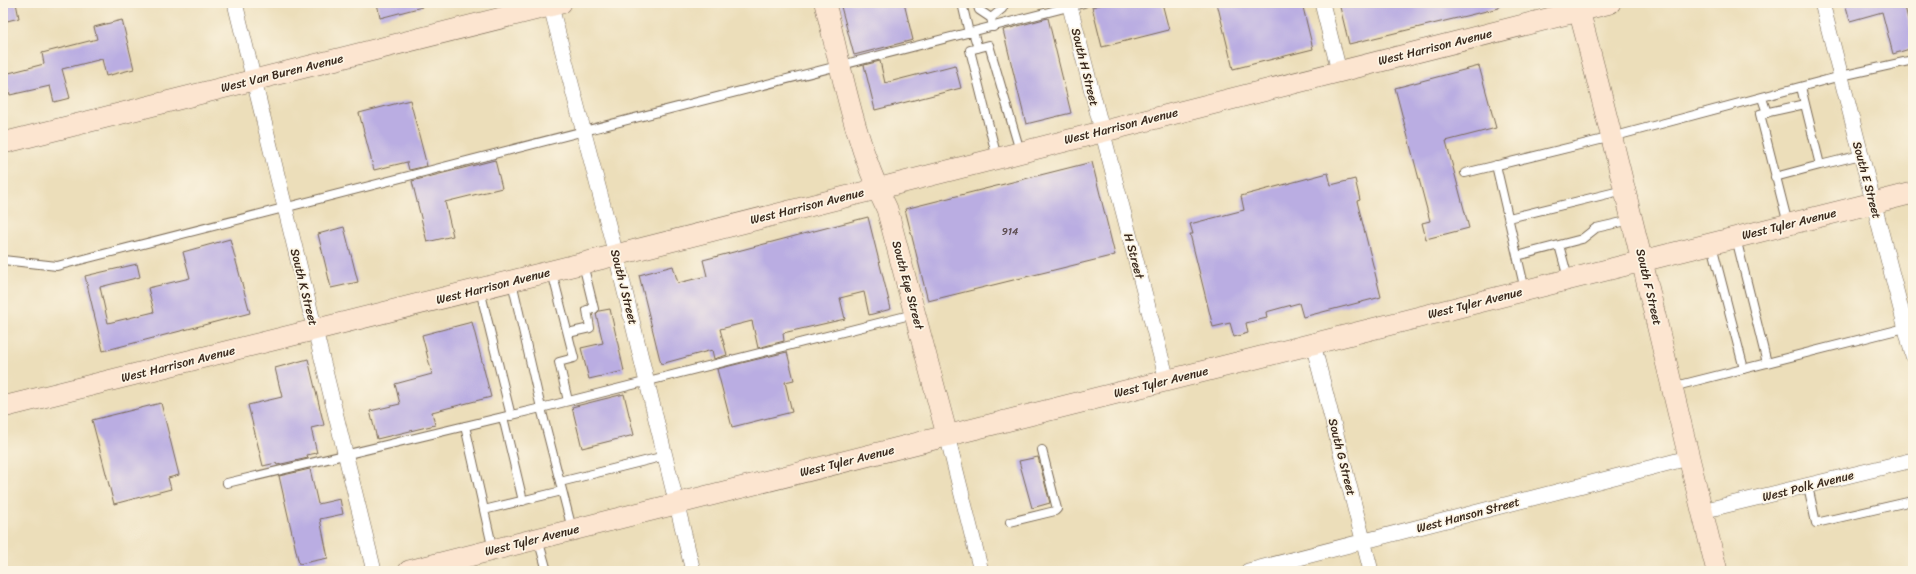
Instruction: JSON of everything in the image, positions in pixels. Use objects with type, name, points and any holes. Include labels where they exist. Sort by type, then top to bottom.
[{"type":"main road","name":"South Eye Street","points":[[825,3],[862,150],[887,209],[947,436]]},
{"type":"main road","name":"West Harrison Avenue","points":[[3,407],[616,255],[1101,132],[1339,71],[1578,7],[1610,3]]},
{"type":"main road","name":"West Van Buren Avenue","points":[[3,143],[554,4]]},
{"type":"main road","name":"South F Street","points":[[1578,7],[1643,261],[1688,458],[1717,571]]},
{"type":"main road","name":"West Tyler Avenue","points":[[409,571],[1913,193]]},
{"type":"street","name":"South K Street","points":[[235,3],[374,571]]},
{"type":"street","points":[[1322,3],[1339,71]]},
{"type":"street","name":"South E Street","points":[[1822,3],[1873,203],[1909,327],[1913,356]]},
{"type":"street","name":"South J Street","points":[[554,4],[693,571]]},
{"type":"street","name":"South H Street","points":[[1075,4],[1101,132]]},
{"type":"street","name":"H Street","points":[[1101,132],[1167,380]]},
{"type":"street","name":"South G Street","points":[[1313,344],[1371,571]]},
{"type":"street","name":"South Eye Street","points":[[947,436],[981,571]]},
{"type":"street","name":"West Hanson Street","points":[[1248,571],[1688,458]]},
{"type":"street","name":"West Polk Avenue","points":[[1702,511],[1913,460]]},
{"type":"lane","points":[[962,3],[971,32],[978,48]]},
{"type":"lane","points":[[977,3],[979,10],[992,22]]},
{"type":"lane","points":[[992,22],[1005,3]]},
{"type":"lane","points":[[3,260],[57,266],[841,66],[971,32],[992,22],[1075,4]]},
{"type":"lane","points":[[998,158],[970,50],[989,45],[1020,152]]},
{"type":"lane","points":[[1465,173],[1612,137],[1841,76],[1913,60]]},
{"type":"lane","points":[[1801,87],[1820,165]]},
{"type":"lane","points":[[1762,98],[1767,113]]},
{"type":"lane","points":[[1788,224],[1760,114],[1805,104]]},
{"type":"lane","points":[[1775,176],[1861,155]]},
{"type":"lane","points":[[1496,166],[1525,290]]},
{"type":"lane","points":[[1508,218],[1625,189]]},
{"type":"lane","points":[[1517,256],[1582,239],[1596,228],[1632,219]]},
{"type":"lane","points":[[1736,238],[1767,363]]},
{"type":"lane","points":[[1712,244],[1744,369]]},
{"type":"lane","points":[[1559,245],[1568,279]]},
{"type":"lane","points":[[568,333],[590,328],[587,310],[594,309],[583,263]]},
{"type":"lane","points":[[552,271],[574,358],[559,362],[568,401]]},
{"type":"lane","points":[[512,281],[541,408],[572,530]]},
{"type":"lane","points":[[480,289],[507,416],[523,501]]},
{"type":"lane","points":[[227,483],[541,408],[915,314]]},
{"type":"lane","points":[[1672,387],[1909,327]]},
{"type":"lane","points":[[465,426],[493,550]]},
{"type":"lane","points":[[1010,522],[1055,511],[1057,509],[1042,450]]},
{"type":"lane","points":[[560,482],[665,456]]},
{"type":"lane","points":[[1808,486],[1816,523],[1912,501],[1913,503]]},
{"type":"lane","points":[[484,510],[562,492]]},
{"type":"lane","points":[[538,538],[546,571]]},
{"type":"building","points":[[3,3],[16,3],[19,18],[3,22]]},
{"type":"building","points":[[377,3],[422,3],[422,7],[380,18]]},
{"type":"building","points":[[840,3],[904,3],[913,40],[854,55]]},
{"type":"building","points":[[1108,3],[1162,3],[1169,30],[1102,47],[1092,7]]},
{"type":"building","points":[[1217,3],[1302,3],[1313,49],[1233,69]]},
{"type":"building","points":[[1339,3],[1499,3],[1499,8],[1349,44]]},
{"type":"building","points":[[1845,3],[1904,3],[1913,38],[1913,48],[1893,54],[1882,12],[1850,21]]},
{"type":"building","points":[[1048,18],[1071,113],[1026,124],[1003,30]]},
{"type":"building","points":[[122,20],[134,69],[106,76],[102,59],[62,69],[70,98],[54,102],[50,86],[10,95],[5,74],[44,64],[42,53],[97,39],[94,27]]},
{"type":"building","points":[[880,61],[885,83],[955,65],[961,88],[875,110],[864,65]]},
{"type":"building","points":[[1479,66],[1496,128],[1446,141],[1469,228],[1426,239],[1422,223],[1430,221],[1395,88]]},
{"type":"building","points":[[410,100],[427,166],[409,170],[407,162],[374,170],[359,113]]},
{"type":"building","points":[[495,160],[502,188],[445,202],[453,236],[427,242],[412,181]]},
{"type":"building","points":[[1092,162],[1115,255],[928,301],[905,209]]},
{"type":"building","points":[[1328,173],[1331,185],[1355,179],[1360,200],[1357,201],[1381,297],[1303,317],[1299,303],[1266,312],[1267,318],[1246,323],[1248,333],[1234,337],[1230,323],[1213,327],[1190,234],[1193,234],[1190,224],[1244,210],[1241,196]]},
{"type":"building","points":[[868,217],[891,309],[869,315],[864,292],[840,298],[845,319],[783,333],[784,341],[758,348],[752,321],[720,329],[727,355],[714,359],[712,350],[661,364],[639,275],[673,266],[678,283],[707,276],[703,260]]},
{"type":"building","points":[[344,227],[358,282],[331,288],[318,234]]},
{"type":"building","points":[[230,239],[250,313],[103,351],[85,276],[137,264],[140,277],[100,287],[108,323],[154,312],[148,288],[190,278],[183,252]]},
{"type":"building","points":[[610,309],[624,371],[589,379],[581,348],[603,343],[596,314],[599,311]]},
{"type":"building","points":[[472,322],[491,397],[432,412],[435,425],[377,439],[370,411],[400,404],[395,384],[432,374],[422,335]]},
{"type":"building","points":[[787,352],[794,380],[785,382],[792,412],[732,427],[717,369]]},
{"type":"building","points":[[308,359],[324,425],[311,428],[317,453],[307,455],[308,458],[277,465],[276,463],[263,466],[248,405],[282,397],[275,368]]},
{"type":"building","points":[[624,394],[634,435],[582,448],[572,407]]},
{"type":"building","points":[[161,403],[179,475],[168,478],[171,489],[114,504],[92,420]]},
{"type":"building","points":[[1038,457],[1050,503],[1032,508],[1019,461]]},
{"type":"building","points":[[310,469],[318,504],[340,499],[343,514],[320,519],[328,558],[299,564],[279,476]]}]
